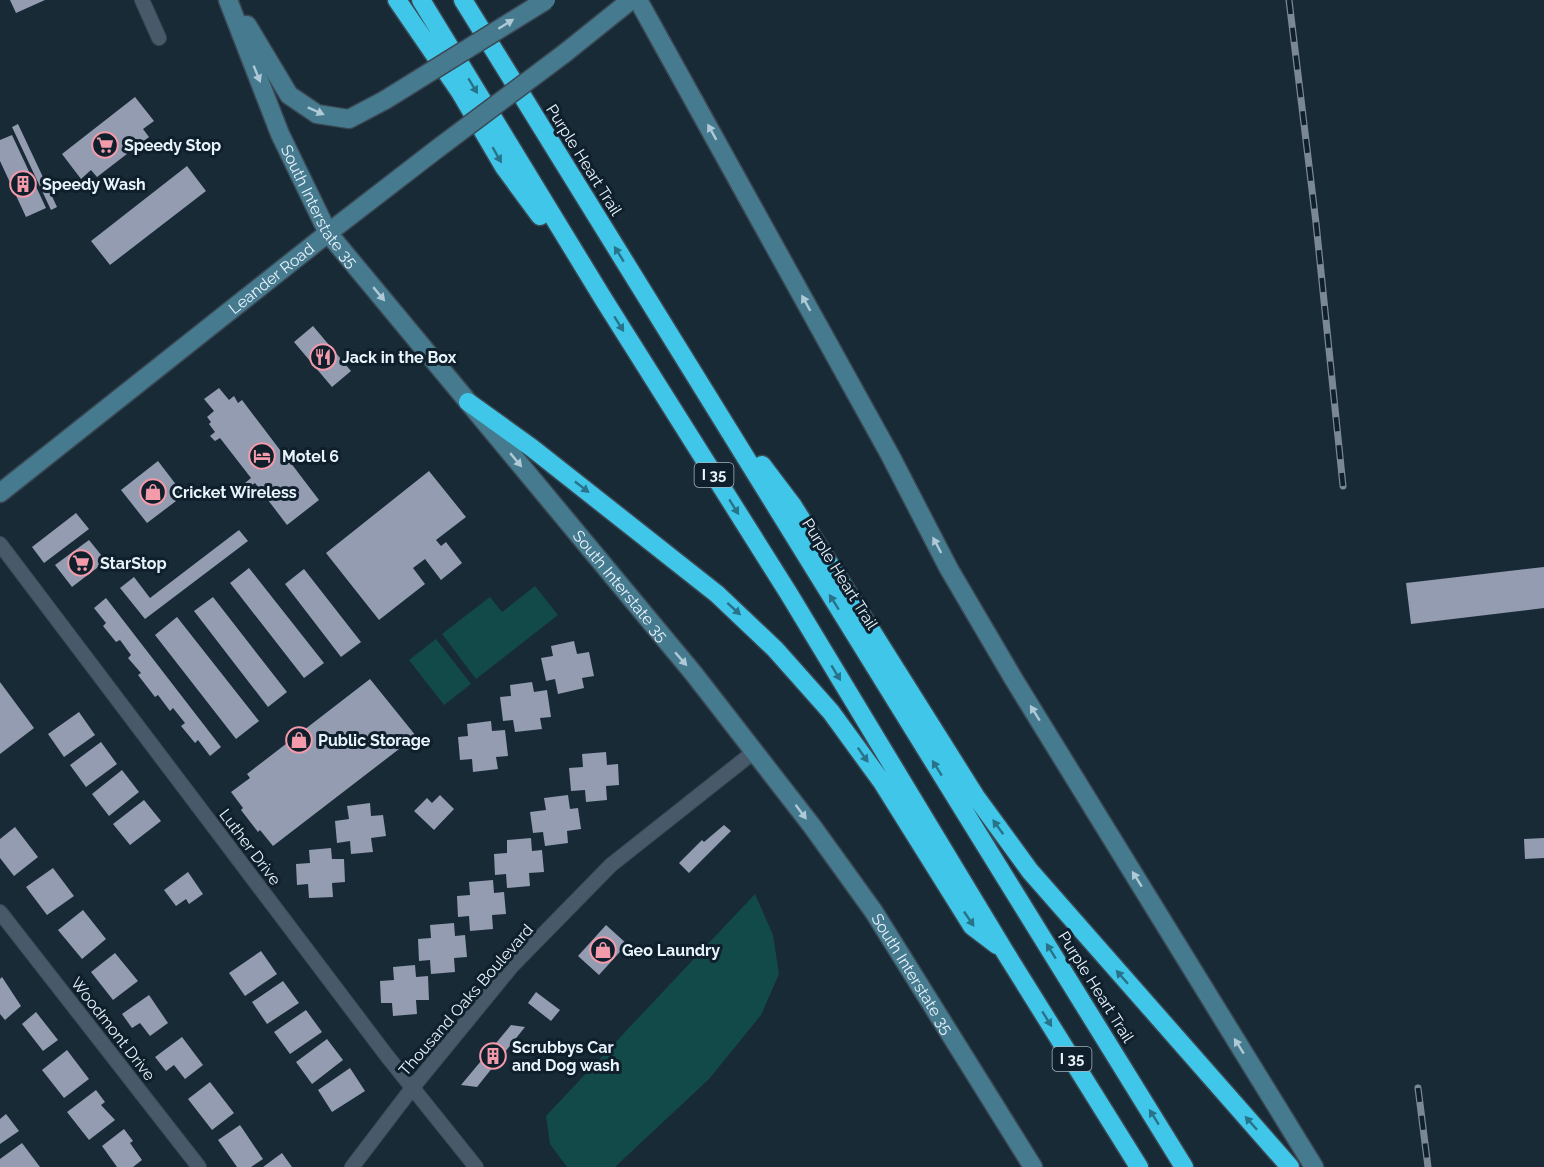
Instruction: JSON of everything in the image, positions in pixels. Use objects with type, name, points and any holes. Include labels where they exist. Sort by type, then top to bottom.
[{"type":"highway","points":[[397,0],[460,92],[504,167],[604,300]]},
{"type":"highway","name":"I 35","points":[[421,0],[604,300],[795,605],[1138,1167]]},
{"type":"highway","name":"Purple Heart Trail","points":[[468,4],[694,376],[1184,1167]]},
{"type":"highway","points":[[694,376],[793,506],[976,797],[1030,872],[1290,1167]]},
{"type":"highway","points":[[468,402],[532,448],[717,594],[775,649],[831,712],[882,782],[972,926],[1005,952]]},
{"type":"main road","points":[[230,0],[289,95],[317,114],[349,119],[386,100],[546,0]]},
{"type":"main road","name":"South Interstate 35","points":[[230,0],[280,134],[328,233],[694,674],[755,751],[874,912],[1033,1167]]},
{"type":"main road","name":"Leander Road","points":[[0,493],[328,233],[437,148],[565,54],[631,0]]},
{"type":"main road","points":[[638,0],[1013,678],[1314,1167]]},
{"type":"street","points":[[142,0],[159,38]]},
{"type":"street","name":"Luther Drive","points":[[0,544],[387,1056],[476,1167]]},
{"type":"street","name":"Thousand Oaks Boulevard","points":[[352,1167],[412,1087],[513,966],[611,865],[755,751]]},
{"type":"street","name":"Woodmont Drive","points":[[0,912],[199,1167]]},
{"type":"shaded area","points":[[535,586],[558,615],[476,679],[442,634],[490,597],[502,612]]},
{"type":"shaded area","points":[[436,639],[471,684],[444,705],[409,660]]},
{"type":"shaded area","points":[[755,894],[773,935],[779,974],[761,1015],[709,1079],[615,1167],[567,1167],[550,1144],[546,1116]]},
{"type":"building","points":[[10,0],[45,0],[16,13]]},
{"type":"building","name":"Speedy Stop","points":[[135,97],[154,121],[143,129],[149,137],[97,177],[91,170],[81,179],[62,154]]},
{"type":"building","points":[[18,124],[57,207],[51,210],[12,127]]},
{"type":"building","name":"Speedy Wash","points":[[12,135],[46,208],[26,217],[0,161],[0,140]]},
{"type":"building","name":"Speedy Stop","points":[[187,166],[206,191],[110,265],[91,241]]},
{"type":"building","name":"Jack in the Box","points":[[313,326],[351,371],[332,387],[294,342]]},
{"type":"building","name":"Motel 6","points":[[219,388],[229,400],[234,396],[238,403],[242,400],[283,454],[289,449],[292,454],[287,458],[319,500],[287,525],[255,483],[249,487],[245,483],[251,478],[220,438],[215,441],[210,436],[215,432],[207,417],[214,411],[204,399]]},
{"type":"building","name":"Cricket Wireless","points":[[158,461],[184,495],[147,523],[121,490]]},
{"type":"building","points":[[429,471],[466,517],[436,540],[441,546],[446,542],[462,563],[441,580],[425,559],[413,568],[425,584],[379,620],[326,553]]},
{"type":"building","points":[[76,513],[89,529],[44,563],[32,547]]},
{"type":"building","points":[[239,530],[248,541],[145,619],[120,588],[134,577],[150,598]]},
{"type":"building","name":"StarStop","points":[[89,540],[106,561],[72,587],[55,565]]},
{"type":"building","points":[[1544,567],[1544,608],[1411,624],[1406,583]]},
{"type":"building","points":[[249,568],[324,663],[304,678],[230,583]]},
{"type":"building","points":[[304,569],[361,642],[341,657],[285,584]]},
{"type":"building","points":[[213,597],[287,692],[268,707],[194,611]]},
{"type":"building","points":[[106,598],[221,747],[210,756],[198,740],[195,743],[181,726],[185,723],[173,708],[170,711],[158,695],[155,697],[138,675],[141,673],[128,658],[131,655],[120,640],[116,642],[103,626],[106,623],[94,608]]},
{"type":"building","points":[[177,617],[259,721],[236,739],[155,635]]},
{"type":"building","points":[[574,641],[577,654],[589,652],[594,676],[582,678],[584,688],[558,694],[555,679],[546,681],[541,658],[553,656],[551,646]]},
{"type":"building","points":[[370,679],[416,736],[273,846],[260,830],[258,832],[231,792],[250,778],[247,774]]},
{"type":"building","points":[[0,682],[34,728],[0,754]]},
{"type":"building","points":[[532,682],[534,692],[547,690],[551,717],[540,718],[542,729],[515,732],[513,720],[503,721],[500,697],[511,696],[510,685]]},
{"type":"building","points":[[79,712],[95,735],[64,757],[48,734]]},
{"type":"building","points":[[491,721],[492,731],[505,730],[508,756],[496,757],[498,769],[473,772],[472,759],[460,760],[458,737],[468,736],[467,724]]},
{"type":"building","points":[[101,742],[117,764],[86,787],[70,765]]},
{"type":"building","points":[[606,752],[607,765],[618,764],[619,785],[606,786],[607,800],[586,802],[585,790],[571,791],[569,768],[583,767],[582,754]]},
{"type":"building","points":[[122,770],[139,792],[109,816],[92,794]]},
{"type":"building","points":[[440,795],[454,809],[434,830],[414,811],[427,798],[432,803]]},
{"type":"building","points":[[568,795],[570,809],[578,808],[581,829],[567,831],[568,843],[545,846],[543,832],[533,833],[530,812],[546,810],[544,798]]},
{"type":"building","points":[[144,800],[161,821],[130,845],[113,824]]},
{"type":"building","points":[[370,803],[371,816],[383,815],[386,836],[371,838],[373,852],[351,854],[350,841],[337,843],[335,821],[349,819],[347,806]]},
{"type":"building","points":[[724,825],[731,831],[689,873],[679,863],[702,840],[704,842]]},
{"type":"building","points":[[15,827],[38,857],[14,876],[0,858],[0,839]]},
{"type":"building","points":[[531,838],[532,851],[542,850],[544,872],[529,873],[530,886],[507,888],[506,874],[495,875],[494,854],[507,853],[507,840]]},
{"type":"building","points":[[1544,838],[1544,858],[1525,859],[1524,839]]},
{"type":"building","points":[[331,848],[332,859],[344,859],[345,882],[332,883],[333,897],[309,898],[308,884],[297,885],[296,864],[310,863],[309,850]]},
{"type":"building","points":[[53,868],[74,896],[47,915],[26,887]]},
{"type":"building","points":[[188,872],[203,894],[189,904],[186,899],[176,906],[164,890]]},
{"type":"building","points":[[493,880],[494,893],[504,892],[506,914],[492,915],[493,929],[470,931],[469,916],[458,917],[457,896],[470,895],[469,882]]},
{"type":"building","points":[[83,910],[106,939],[82,959],[58,930]]},
{"type":"building","points":[[454,923],[455,936],[465,935],[467,957],[454,958],[455,972],[431,974],[430,960],[419,961],[418,939],[431,938],[430,925]]},
{"type":"building","name":"Geo Laundry","points":[[606,925],[627,944],[599,975],[578,956]]},
{"type":"building","points":[[261,951],[277,974],[245,996],[229,973]]},
{"type":"building","points":[[115,953],[138,981],[113,1000],[91,972]]},
{"type":"building","points":[[415,965],[416,977],[428,976],[429,1000],[416,1000],[417,1014],[393,1016],[392,1003],[381,1003],[380,981],[394,980],[393,967]]},
{"type":"building","points":[[2,977],[21,1006],[5,1020],[0,1014],[0,979]]},
{"type":"building","points":[[283,981],[299,1003],[267,1024],[252,1002]]},
{"type":"building","points":[[536,992],[560,1010],[551,1021],[528,1003]]},
{"type":"building","points":[[149,995],[168,1023],[150,1036],[140,1023],[132,1028],[122,1014]]},
{"type":"building","points":[[306,1010],[322,1032],[290,1054],[274,1032]]},
{"type":"building","points":[[36,1012],[58,1040],[43,1051],[22,1024]]},
{"type":"building","name":"Scrubbys Car and Dog wash","points":[[511,1025],[525,1027],[477,1087],[461,1085]]},
{"type":"building","points":[[182,1037],[203,1065],[185,1079],[174,1065],[166,1071],[155,1057]]},
{"type":"building","points":[[327,1039],[343,1060],[312,1084],[296,1062]]},
{"type":"building","points":[[67,1050],[89,1079],[64,1098],[42,1070]]},
{"type":"building","points":[[350,1068],[365,1091],[332,1112],[318,1090]]},
{"type":"building","points":[[210,1082],[234,1113],[212,1130],[188,1099]]},
{"type":"building","points":[[96,1090],[105,1102],[101,1105],[115,1120],[89,1140],[67,1112]]},
{"type":"building","points":[[6,1114],[19,1131],[0,1144],[0,1119]]},
{"type":"building","points":[[240,1125],[263,1159],[251,1167],[237,1167],[218,1140]]},
{"type":"building","points":[[124,1129],[133,1141],[130,1143],[142,1160],[133,1167],[117,1167],[102,1146]]},
{"type":"building","points":[[22,1143],[40,1167],[0,1167],[0,1159]]},
{"type":"building","points":[[282,1153],[292,1167],[263,1167]]},
{"type":"railway","points":[[1289,0],[1316,223],[1343,486]]},
{"type":"railway","points":[[1418,1088],[1428,1167]]},
{"type":"place","name":"Speedy Stop","points":[[105,145]]},
{"type":"place","name":"Speedy Wash","points":[[23,184]]},
{"type":"place","name":"Jack in the Box","points":[[323,357]]},
{"type":"place","name":"Motel 6","points":[[262,456]]},
{"type":"place","name":"Cricket Wireless","points":[[153,492]]},
{"type":"place","name":"StarStop","points":[[81,563]]},
{"type":"place","name":"Public Storage","points":[[299,740]]},
{"type":"place","name":"Geo Laundry","points":[[603,950]]},
{"type":"place","name":"Scrubbys Car and Dog wash","points":[[493,1056]]}]
